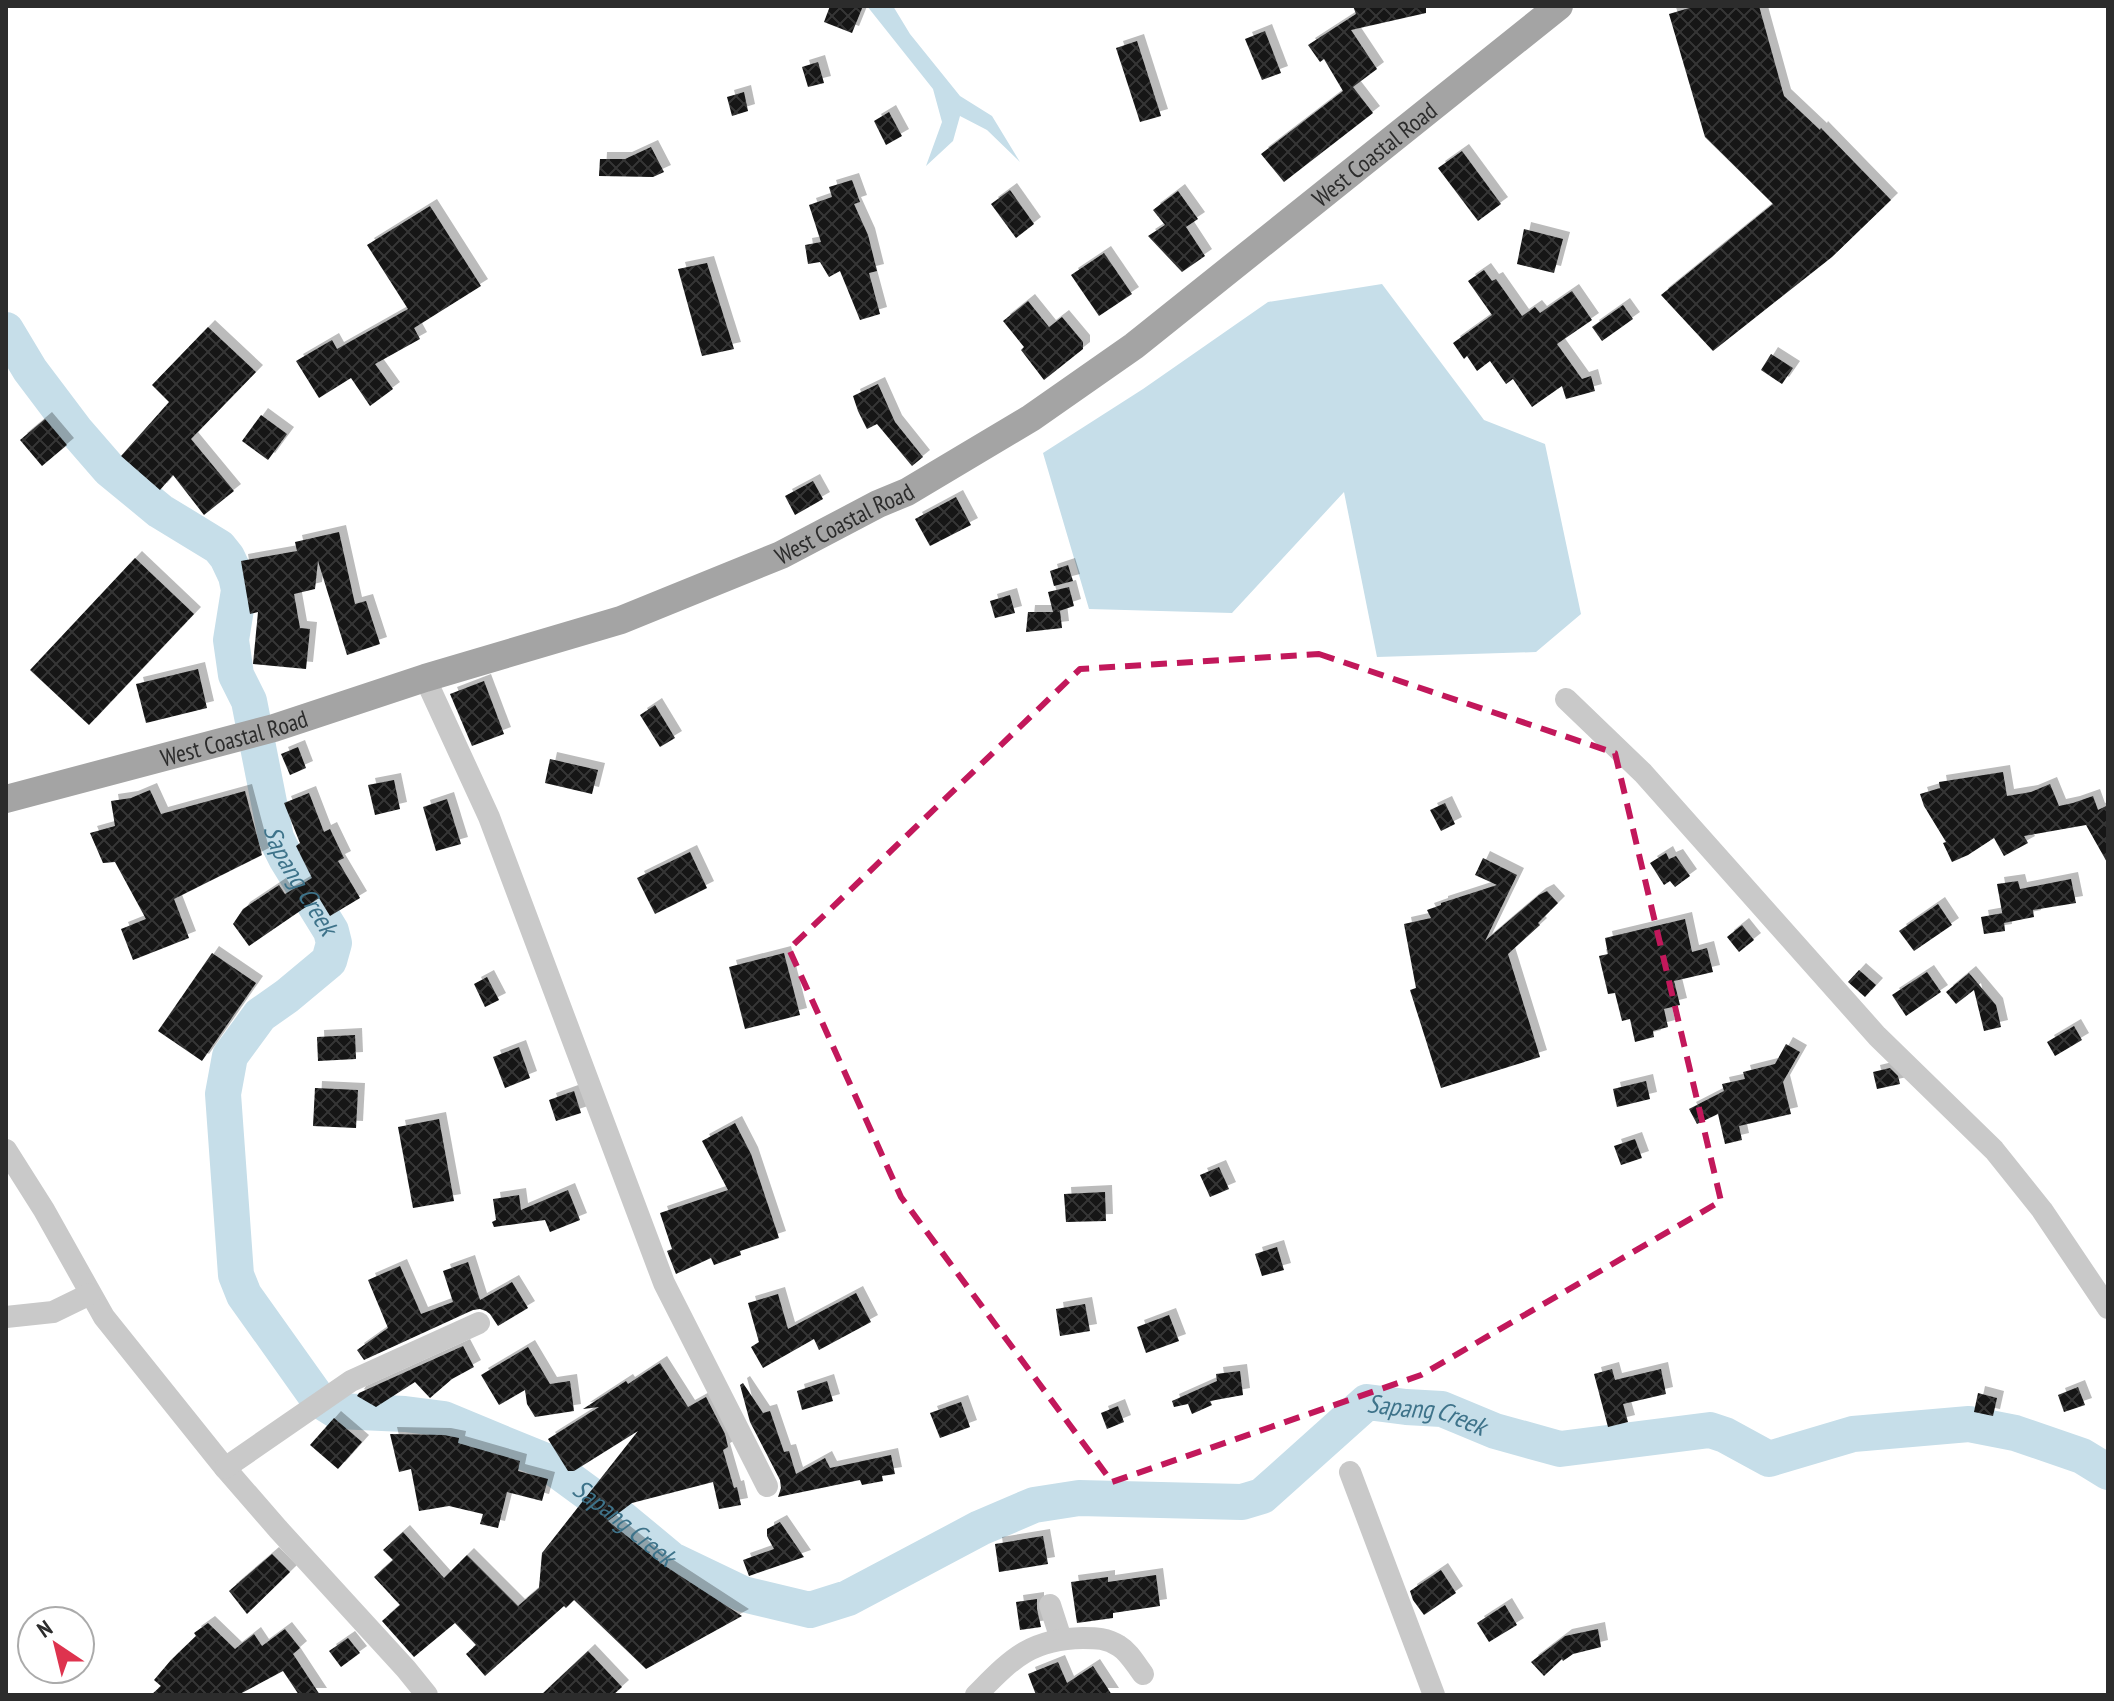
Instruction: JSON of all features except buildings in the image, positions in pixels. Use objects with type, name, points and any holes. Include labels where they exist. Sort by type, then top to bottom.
[{"type":"main road","name":"West Coastal Road","points":[[6,799],[274,728],[425,678],[621,620],[781,555],[907,492],[1031,418],[1134,346],[1559,6]]},
{"type":"street","points":[[425,678],[489,817],[664,1283],[767,1486]]},
{"type":"street","points":[[1566,699],[1643,773],[1877,1036],[1994,1150],[2042,1210],[2108,1308]]},
{"type":"street","points":[[6,1150],[44,1210],[104,1317],[225,1468],[427,1695]]},
{"type":"street","points":[[6,1317],[53,1312],[90,1294]]},
{"type":"street","points":[[225,1468],[351,1381],[479,1323]]},
{"type":"street","points":[[1350,1472],[1434,1695]]},
{"type":"street","points":[[1050,1605],[1061,1639]]},
{"type":"street","points":[[976,1695],[1016,1656],[1061,1639],[1107,1640],[1122,1648],[1143,1674]]},
{"type":"highlighted area","points":[[1319,654],[1615,753],[1721,1201],[1421,1375],[1112,1482],[901,1197],[789,949],[1080,669]]},
{"type":"water","points":[[867,6],[893,6],[910,34],[960,96],[992,116],[1020,162],[987,130],[960,116],[953,141],[926,166],[942,122],[933,89]]},
{"type":"water","points":[[1382,284],[1484,420],[1545,444],[1581,614],[1536,652],[1377,657],[1344,492],[1232,613],[1089,609],[1043,453],[1143,389],[1268,302]]},
{"type":"waterway","name":"Sapang Creek","points":[[6,330],[30,370],[109,469],[160,511],[219,547],[236,576],[239,590],[231,640],[236,675],[249,701],[276,838],[331,931],[334,943],[329,961],[260,1015],[230,1056],[223,1094],[236,1275],[244,1295],[318,1399],[337,1411],[444,1419],[543,1460],[614,1512],[672,1560],[743,1594],[810,1610],[848,1598],[980,1528],[1034,1505],[1079,1498],[1242,1502],[1262,1496],[1367,1402],[1442,1409],[1495,1431],[1560,1449],[1710,1430],[1769,1459],[1853,1434],[1969,1424],[2015,1433],[2082,1456],[2108,1472]]}]
